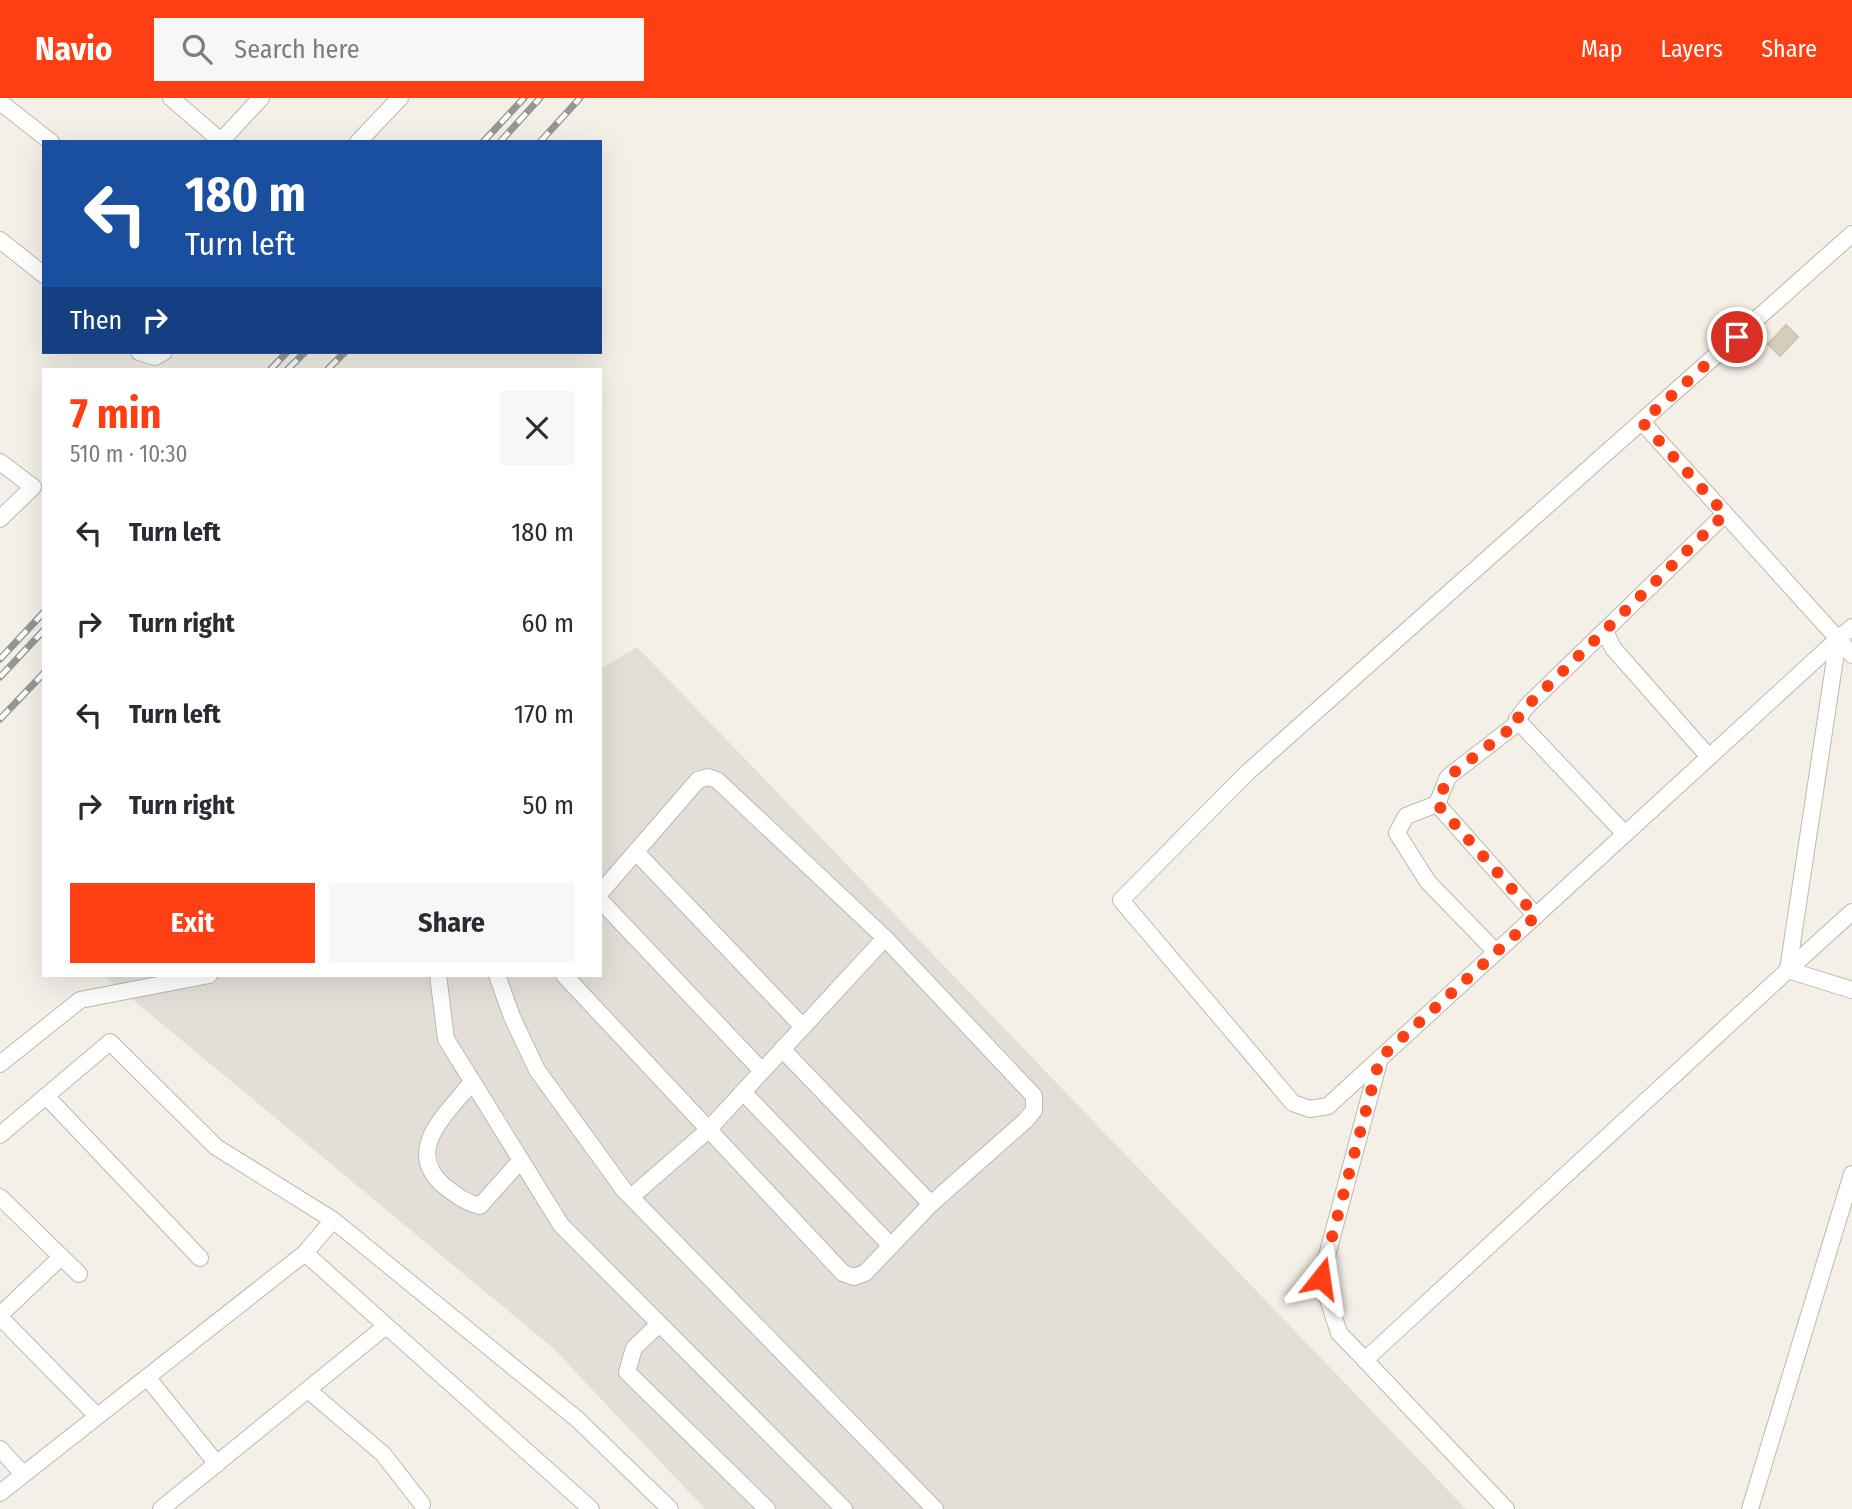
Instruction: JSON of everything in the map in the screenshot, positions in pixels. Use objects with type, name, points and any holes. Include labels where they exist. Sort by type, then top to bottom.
[{"type":"street","points":[[172,98],[220,140]]},
{"type":"street","points":[[222,140],[261,98]]},
{"type":"street","points":[[360,140],[400,98]]},
{"type":"street","points":[[0,102],[48,140]]},
{"type":"street","points":[[1852,234],[1248,772],[1121,900],[1293,1103],[1310,1109],[1328,1106],[1852,626]]},
{"type":"street","points":[[0,240],[42,273]]},
{"type":"street","points":[[1642,422],[1852,655]]},
{"type":"street","points":[[0,462],[33,486],[0,519]]},
{"type":"street","points":[[1625,834],[1517,719],[1528,705],[1606,633],[1725,514]]},
{"type":"street","points":[[1606,633],[1613,648],[1709,757]]},
{"type":"street","points":[[1788,970],[1838,639]]},
{"type":"street","points":[[1496,952],[1428,883],[1397,833],[1406,816],[1437,804],[1448,777],[1519,722]]},
{"type":"street","points":[[566,977],[843,1273],[854,1278],[865,1273],[931,1204],[1034,1110],[1034,1096],[885,939],[717,780],[708,777],[698,780],[602,891]]},
{"type":"street","points":[[1437,804],[1536,916]]},
{"type":"street","points":[[636,852],[803,1027]]},
{"type":"street","points":[[602,902],[762,1071]]},
{"type":"street","points":[[1365,1360],[1852,912]]},
{"type":"street","points":[[631,1197],[708,1131],[885,939]]},
{"type":"street","points":[[1788,970],[1852,990]]},
{"type":"street","points":[[0,1064],[80,1000],[129,983],[189,977]]},
{"type":"street","points":[[438,977],[446,1039],[561,1225],[844,1509]]},
{"type":"street","points":[[498,977],[512,1017],[537,1070],[631,1197],[935,1509]]},
{"type":"street","points":[[0,1135],[110,1042],[216,1147],[333,1220],[577,1419],[670,1509]]},
{"type":"street","points":[[782,1049],[931,1204]]},
{"type":"street","points":[[1380,1058],[1321,1278],[1339,1333],[1506,1509]]},
{"type":"street","points":[[472,1082],[430,1137],[425,1152],[429,1172],[464,1202],[480,1206],[521,1160]]},
{"type":"street","points":[[743,1091],[891,1246]]},
{"type":"street","points":[[46,1096],[200,1258]]},
{"type":"street","points":[[1750,1509],[1852,1174]]},
{"type":"street","points":[[0,1197],[79,1274]]},
{"type":"street","points":[[0,1493],[304,1253],[333,1220]]},
{"type":"street","points":[[304,1253],[386,1326],[573,1503],[591,1509]]},
{"type":"street","points":[[61,1257],[0,1316],[97,1416]]},
{"type":"street","points":[[659,1324],[634,1348],[627,1372],[767,1509]]},
{"type":"street","points":[[162,1509],[386,1326]]},
{"type":"street","points":[[147,1377],[217,1464]]},
{"type":"street","points":[[308,1390],[383,1454],[423,1507]]},
{"type":"street","points":[[0,1449],[23,1475]]},
{"type":"shaded area","points":[[637,647],[1466,1509],[705,1509],[553,1348],[105,977],[602,977],[602,668]]},
{"type":"building","points":[[1786,325],[1798,337],[1780,356],[1768,344]]},
{"type":"railway","points":[[485,140],[524,98]]},
{"type":"railway","points":[[502,140],[540,98]]},
{"type":"railway","points":[[542,140],[580,98]]},
{"type":"railway","points":[[272,368],[285,354]]},
{"type":"railway","points":[[289,368],[303,354]]},
{"type":"railway","points":[[329,368],[343,354]]},
{"type":"railway","points":[[0,659],[42,614]]},
{"type":"railway","points":[[0,677],[42,632]]},
{"type":"railway","points":[[0,719],[42,675]]},
{"type":"route","points":[[1321,1278],[1380,1058],[1536,916],[1437,804],[1448,777],[1519,722],[1517,719],[1528,705],[1606,633],[1725,514],[1642,422],[1737,337]]}]
